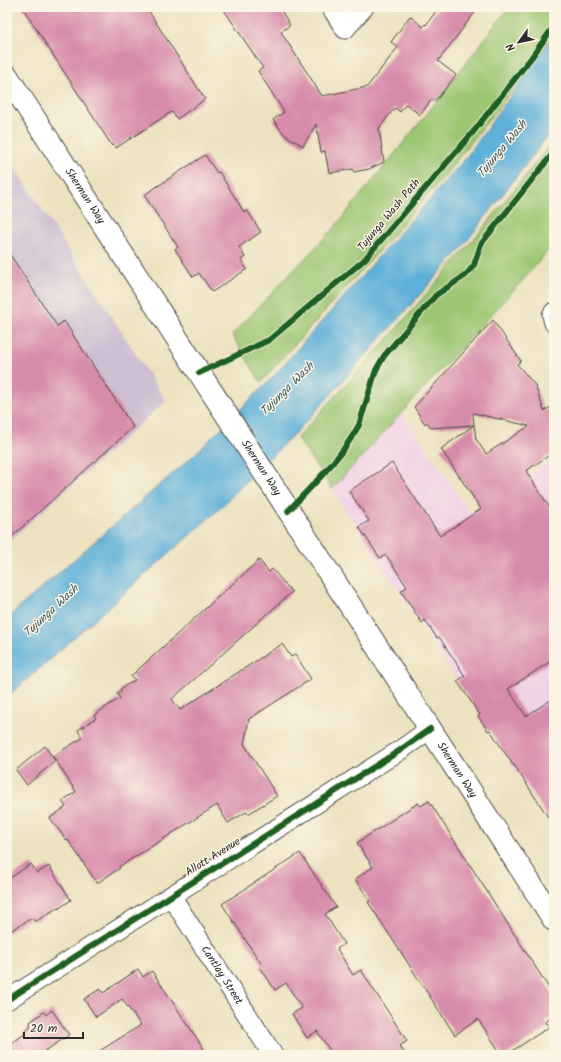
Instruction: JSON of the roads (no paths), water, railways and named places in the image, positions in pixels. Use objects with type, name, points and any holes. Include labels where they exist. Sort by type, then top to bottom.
[{"type":"main road","name":"Sherman Way","points":[[7,76],[554,920]]},
{"type":"street","points":[[331,7],[345,29],[364,7]]},
{"type":"street","name":"Allott Avenue","points":[[7,1000],[430,730]]},
{"type":"street","name":"Cantlay Street","points":[[171,896],[273,1055]]},
{"type":"water","name":"Tujunga Wash","points":[[554,36],[554,128],[460,250],[307,421],[217,511],[7,697],[7,618],[194,455],[272,378],[465,159]]}]
